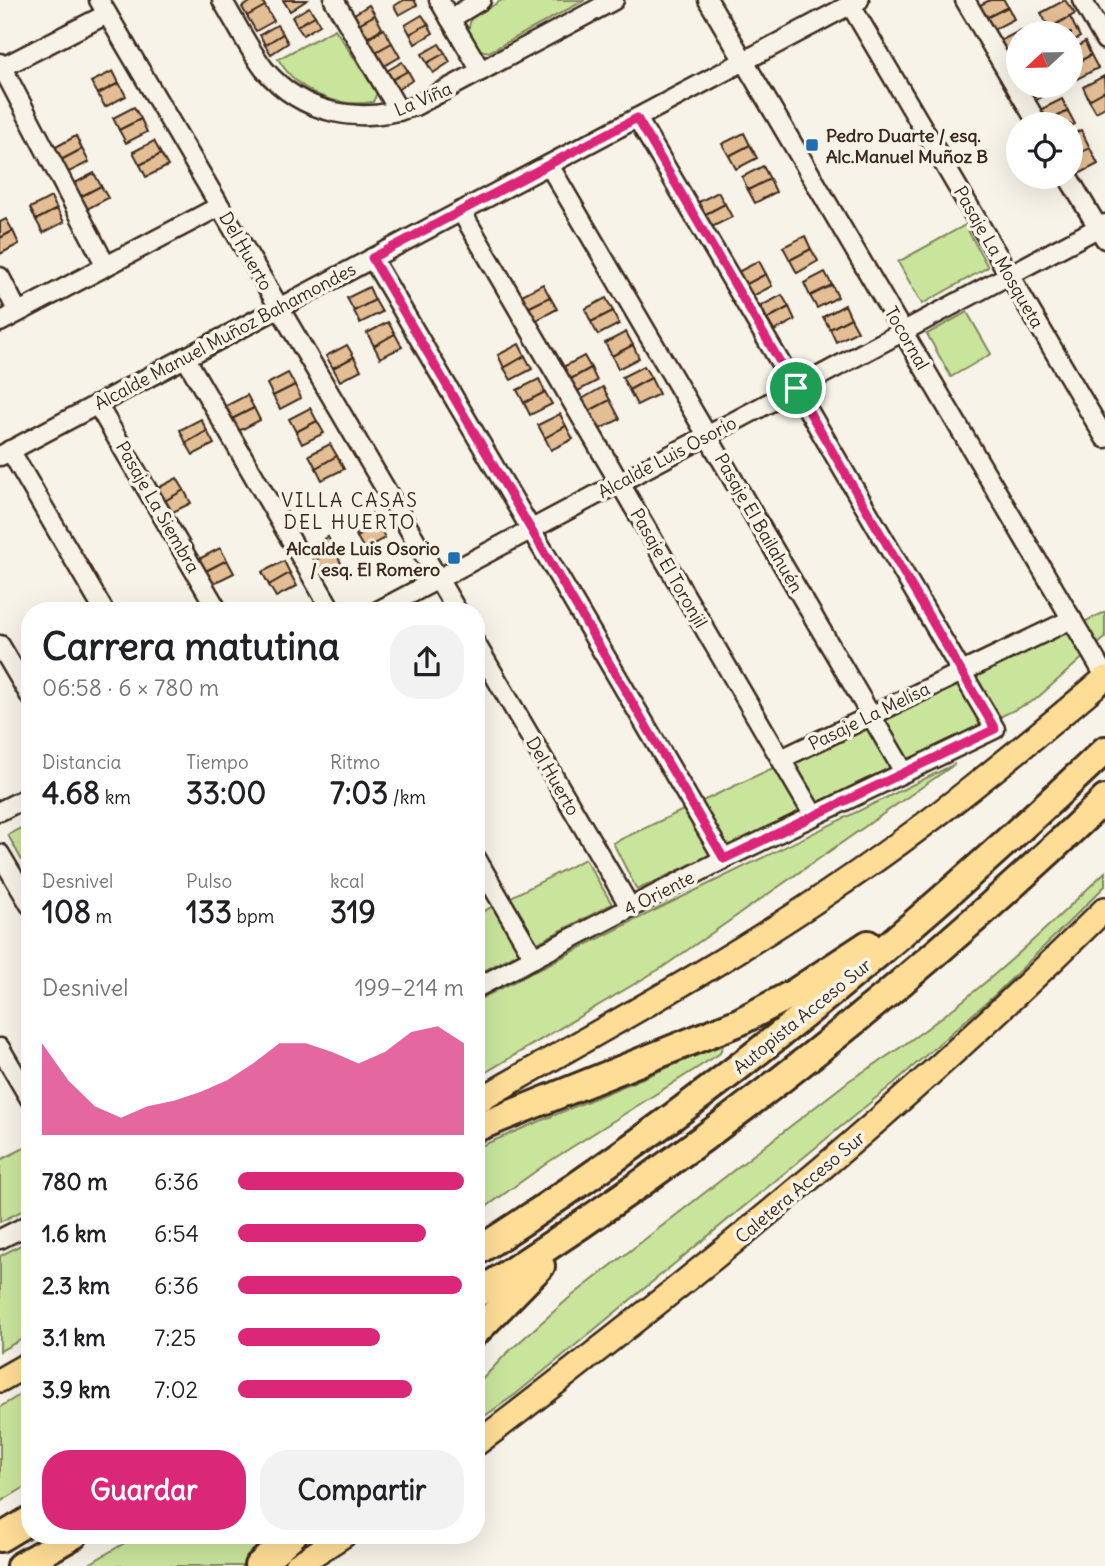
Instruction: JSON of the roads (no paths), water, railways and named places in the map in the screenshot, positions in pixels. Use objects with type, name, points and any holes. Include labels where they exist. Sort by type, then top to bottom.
[{"type":"highway","name":"Autopista Acceso Sur","points":[[485,1246],[565,1194],[697,1100],[852,976],[973,872],[1105,750]]},
{"type":"highway","name":"Autopista Acceso Sur","points":[[485,1288],[622,1196],[786,1074],[881,998],[1020,878],[1105,799]]},
{"type":"highway","points":[[485,1124],[705,1037],[757,1013],[817,978],[973,872]]},
{"type":"highway","points":[[485,1323],[549,1259],[622,1196]]},
{"type":"highway","points":[[0,1538],[21,1525]]},
{"type":"highway","points":[[20,1566],[58,1544]]},
{"type":"highway","points":[[258,1566],[283,1544]]},
{"type":"main road","points":[[485,1097],[722,960],[832,890],[953,802],[1105,677]]},
{"type":"main road","name":"Caletera Acceso Sur","points":[[485,1437],[680,1286],[855,1142],[971,1038],[1105,909]]},
{"type":"main road","points":[[0,1380],[21,1368]]},
{"type":"main road","points":[[296,1566],[330,1544]]},
{"type":"street","name":"La Viña","points":[[222,0],[265,69],[300,99],[340,115],[370,116],[400,111],[430,99],[614,0]]},
{"type":"street","points":[[334,0],[400,111]]},
{"type":"street","points":[[439,0],[481,71]]},
{"type":"street","points":[[450,19],[481,0]]},
{"type":"street","name":"Tocornal","points":[[708,0],[1105,677]]},
{"type":"street","points":[[965,0],[1031,112]]},
{"type":"street","points":[[1082,0],[1105,40]]},
{"type":"street","name":"Alcalde Manuel Muñoz Bahamondes","points":[[5,453],[855,2]]},
{"type":"street","name":"Pasaje La Mosqueta","points":[[855,2],[1105,438]]},
{"type":"street","points":[[103,7],[1,65],[106,266]]},
{"type":"street","name":"Del Huerto","points":[[103,7],[452,602]]},
{"type":"street","points":[[637,118],[962,672]]},
{"type":"street","name":"Pasaje El Bailahuén","points":[[549,165],[904,772]]},
{"type":"street","points":[[1076,189],[1103,230]]},
{"type":"street","points":[[0,322],[220,206]]},
{"type":"street","name":"Pasaje El Toronjil","points":[[461,211],[814,816]]},
{"type":"street","name":"Alcalde Luis Osorio","points":[[395,602],[903,331],[1103,230]]},
{"type":"street","points":[[372,258],[724,859]]},
{"type":"street","points":[[0,277],[19,312]]},
{"type":"street","points":[[185,358],[327,602]]},
{"type":"street","name":"Pasaje La Siembra","points":[[97,404],[213,602]]},
{"type":"street","points":[[5,453],[98,602]]},
{"type":"street","name":"Pasaje La Melisa","points":[[780,759],[1072,619]]},
{"type":"street","points":[[0,645],[21,681]]},
{"type":"street","name":"Del Huerto","points":[[485,659],[629,907]]},
{"type":"street","name":"4 Oriente","points":[[485,983],[724,859],[995,729],[962,672]]},
{"type":"street","points":[[0,811],[21,800]]},
{"type":"street","points":[[0,854],[21,890]]},
{"type":"street","points":[[485,874],[534,958]]},
{"type":"street","points":[[0,1048],[21,1084]]},
{"type":"street","points":[[0,1239],[21,1228]]},
{"type":"place","name":"Pedro Duarte / esq. Alc.Manuel Muñoz B","points":[[812,145]]},
{"type":"place","name":"Alcalde Luis Osorio / esq. El Romero","points":[[454,558]]},
{"type":"district","name":"VILLA CASAS DEL HUERTO","points":[[350,511]]}]
